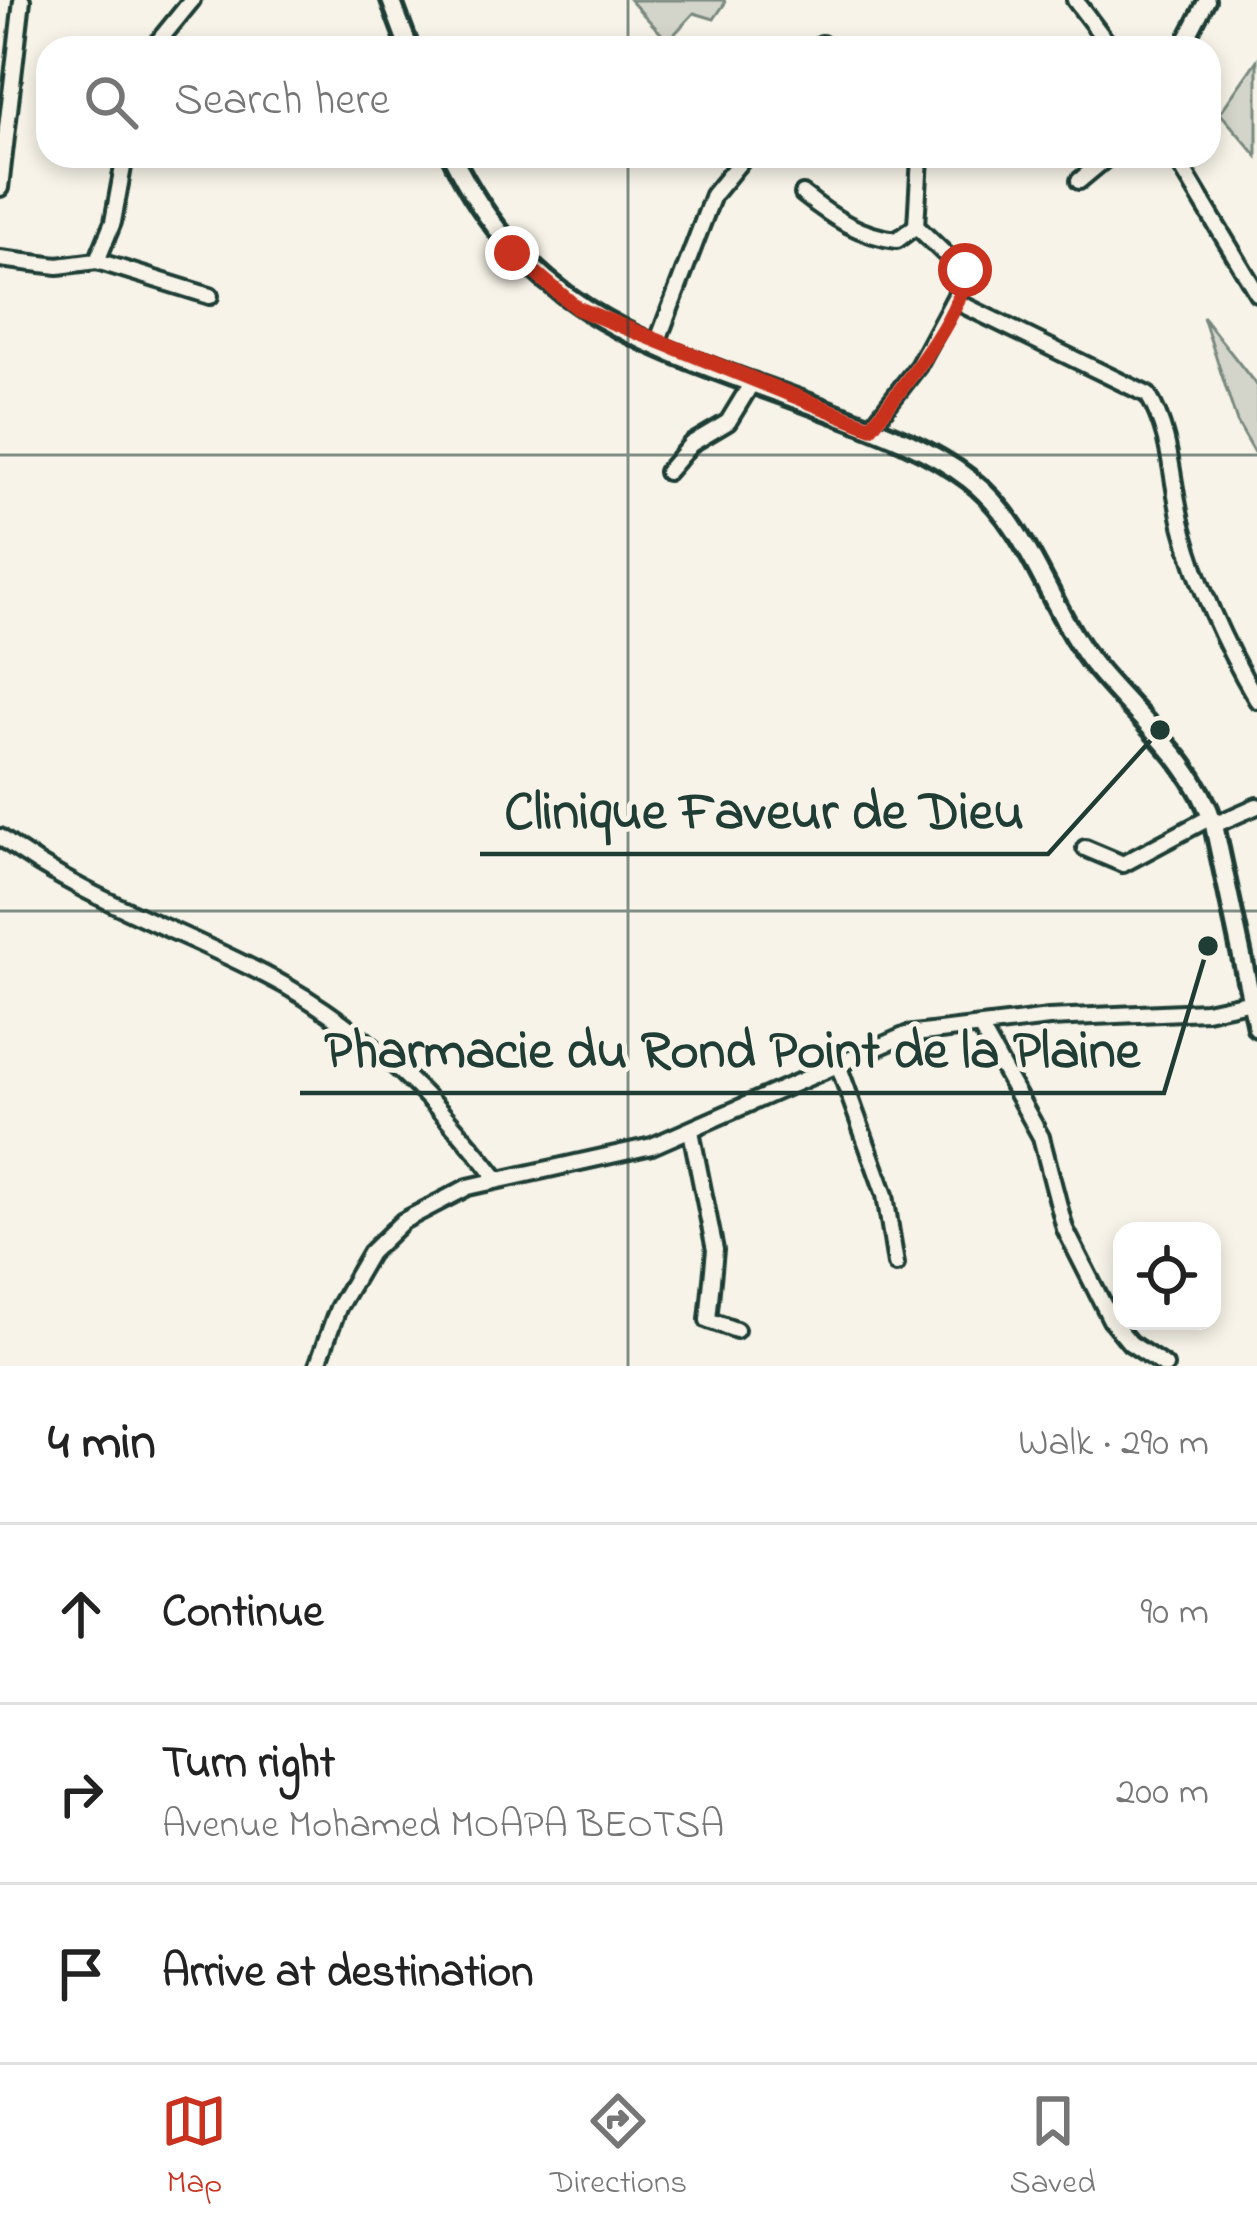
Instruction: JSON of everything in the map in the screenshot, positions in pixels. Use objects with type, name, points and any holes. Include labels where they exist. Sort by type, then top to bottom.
[{"type":"main road","points":[[391,0],[404,36]]},
{"type":"main road","points":[[458,168],[486,220],[544,282],[577,308],[871,427],[939,459],[997,505],[1088,657],[1189,773],[1212,821],[1257,1027]]},
{"type":"street","points":[[163,36],[192,0]]},
{"type":"street","points":[[1075,0],[1102,36]]},
{"type":"street","points":[[1188,36],[1207,0]]},
{"type":"street","points":[[0,188],[19,1]]},
{"type":"street","points":[[97,261],[113,222],[123,168]]},
{"type":"street","points":[[657,343],[713,195],[736,168]]},
{"type":"street","points":[[916,226],[919,168]]},
{"type":"street","points":[[1079,181],[1095,168]]},
{"type":"street","points":[[1181,168],[1257,293]]},
{"type":"street","points":[[803,194],[836,220],[866,233],[897,240],[916,226]]},
{"type":"street","points":[[871,427],[918,366],[967,272],[916,226]]},
{"type":"street","points":[[0,260],[58,266],[97,261],[210,296]]},
{"type":"street","points":[[955,301],[1148,395],[1176,477],[1190,556],[1225,642],[1257,700]]},
{"type":"street","points":[[667,472],[692,444],[724,428],[753,381]]},
{"type":"street","points":[[1084,848],[1123,864],[1212,821],[1257,806]]},
{"type":"street","points":[[0,837],[60,877],[285,986],[339,1020],[405,1073],[496,1177]]},
{"type":"street","points":[[317,1366],[349,1284],[382,1238],[446,1196],[496,1177],[620,1156],[691,1131],[906,1035],[1049,1018],[1206,1010],[1253,1001]]},
{"type":"street","points":[[981,1029],[1041,1138],[1065,1228],[1111,1320],[1130,1343],[1166,1366]]},
{"type":"street","points":[[838,1064],[886,1195],[896,1264]]},
{"type":"street","points":[[691,1131],[716,1250],[708,1320],[736,1330]]},
{"type":"shaded area","points":[[630,0],[724,0],[714,19],[694,13],[673,36],[663,36]]},
{"type":"shaded area","points":[[1257,60],[1257,156],[1221,112]]},
{"type":"shaded area","points":[[1203,317],[1257,386],[1257,457],[1237,422]]},
{"type":"place","name":"Clinique Faveur de Dieu","points":[[1160,730]]},
{"type":"place","name":"Pharmacie du Rond Point de la Plaine","points":[[1208,946]]},
{"type":"route","points":[[512,253],[577,308],[871,427],[918,366],[961,288],[965,270]]}]
